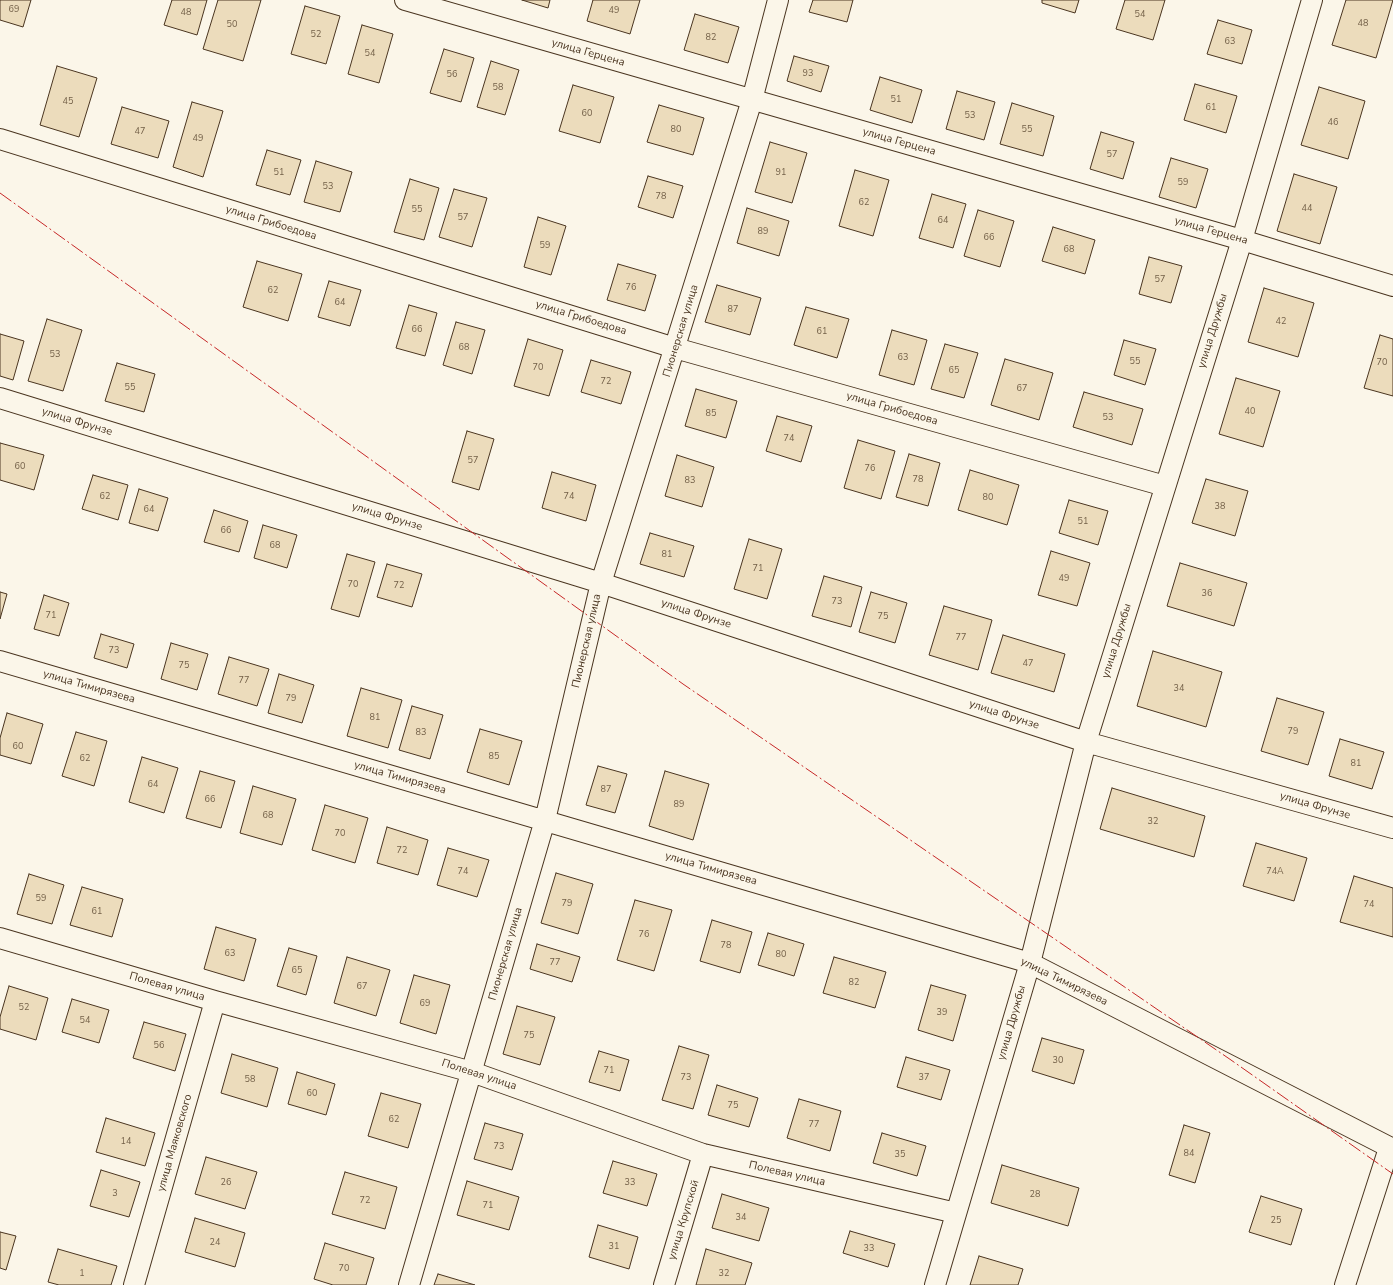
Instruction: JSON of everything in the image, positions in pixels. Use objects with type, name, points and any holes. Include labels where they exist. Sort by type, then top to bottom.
[{"type":"street","name":"улица Герцена","points":[[405,0],[1242,240],[1393,286]]},
{"type":"street","name":"Пионерская улица","points":[[409,1285],[545,820],[601,583],[752,100],[778,0]]},
{"type":"street","name":"улица Дружбы","points":[[935,1285],[1030,963],[1086,742],[1242,240],[1306,1]]},
{"type":"street","name":"улица Грибоедова","points":[[0,139],[675,348],[1165,486]]},
{"type":"street","name":"улица Фрунзе","points":[[0,398],[601,583],[1086,742],[1393,828]]},
{"type":"street","name":"улица Тимирязева","points":[[0,661],[1030,963],[1391,1148]]},
{"type":"street","name":"Полевая улица","points":[[0,938],[215,1001],[472,1072],[703,1154],[956,1213]]},
{"type":"street","name":"улица Маяковского","points":[[134,1285],[215,1001]]},
{"type":"street","points":[[1345,1285],[1391,1148]]},
{"type":"street","name":"улица Крупской","points":[[664,1285],[703,1154]]},
{"type":"building","points":[[0,0],[31,0],[23,27],[0,20]]},
{"type":"building","points":[[172,0],[207,0],[197,35],[164,25]]},
{"type":"building","points":[[218,0],[261,0],[243,61],[203,49]]},
{"type":"building","points":[[522,0],[550,0],[548,8]]},
{"type":"building","points":[[593,0],[640,0],[630,34],[587,21]]},
{"type":"building","points":[[813,0],[853,0],[847,22],[809,12]]},
{"type":"building","points":[[1042,0],[1079,0],[1075,13],[1042,3]]},
{"type":"building","points":[[1125,0],[1165,0],[1153,40],[1116,29]]},
{"type":"building","points":[[1346,0],[1393,0],[1376,58],[1332,45]]},
{"type":"building","points":[[305,6],[340,16],[326,64],[291,54]]},
{"type":"building","points":[[695,14],[739,27],[728,63],[684,50]]},
{"type":"building","points":[[1218,20],[1252,30],[1242,64],[1207,54]]},
{"type":"building","points":[[362,25],[393,34],[379,83],[348,74]]},
{"type":"building","points":[[444,49],[474,58],[461,102],[430,93]]},
{"type":"building","points":[[794,56],[829,66],[821,92],[787,81]]},
{"type":"building","points":[[491,61],[519,70],[505,115],[477,107]]},
{"type":"building","points":[[57,66],[97,78],[79,137],[40,125]]},
{"type":"building","points":[[880,77],[922,90],[912,123],[870,110]]},
{"type":"building","points":[[1195,84],[1237,96],[1226,133],[1184,120]]},
{"type":"building","points":[[573,85],[614,97],[600,143],[559,131]]},
{"type":"building","points":[[1319,87],[1365,101],[1348,159],[1301,145]]},
{"type":"building","points":[[957,91],[995,102],[984,140],[946,129]]},
{"type":"building","points":[[192,102],[223,111],[203,177],[173,167]]},
{"type":"building","points":[[1012,103],[1054,116],[1043,156],[1000,144]]},
{"type":"building","points":[[659,105],[704,118],[693,155],[647,142]]},
{"type":"building","points":[[122,107],[169,121],[158,158],[111,144]]},
{"type":"building","points":[[1101,132],[1134,142],[1123,179],[1090,169]]},
{"type":"building","points":[[770,142],[807,153],[792,203],[755,192]]},
{"type":"building","points":[[267,150],[301,160],[290,195],[256,185]]},
{"type":"building","points":[[1171,158],[1208,169],[1196,208],[1159,197]]},
{"type":"building","points":[[316,161],[352,172],[340,212],[304,202]]},
{"type":"building","points":[[855,170],[889,180],[873,236],[839,226]]},
{"type":"building","points":[[1294,174],[1337,187],[1320,244],[1277,231]]},
{"type":"building","points":[[648,176],[683,186],[673,218],[638,207]]},
{"type":"building","points":[[410,179],[439,188],[424,240],[394,232]]},
{"type":"building","points":[[454,189],[487,198],[472,247],[439,237]]},
{"type":"building","points":[[932,194],[966,204],[953,248],[919,238]]},
{"type":"building","points":[[747,208],[789,221],[779,256],[737,243]]},
{"type":"building","points":[[978,210],[1014,221],[1000,267],[964,256]]},
{"type":"building","points":[[538,217],[566,226],[551,275],[524,267]]},
{"type":"building","points":[[1053,227],[1095,240],[1085,274],[1042,261]]},
{"type":"building","points":[[1149,257],[1182,266],[1171,303],[1139,294]]},
{"type":"building","points":[[257,261],[302,274],[288,321],[243,307]]},
{"type":"building","points":[[618,264],[656,275],[645,311],[607,300]]},
{"type":"building","points":[[329,281],[361,290],[350,326],[318,317]]},
{"type":"building","points":[[717,285],[761,298],[750,335],[705,322]]},
{"type":"building","points":[[1264,288],[1314,303],[1298,357],[1248,342]]},
{"type":"building","points":[[409,305],[437,313],[425,356],[396,348]]},
{"type":"building","points":[[806,307],[849,319],[837,358],[794,345]]},
{"type":"building","points":[[47,319],[82,330],[63,391],[28,381]]},
{"type":"building","points":[[456,322],[485,330],[472,374],[443,365]]},
{"type":"building","points":[[892,330],[927,340],[914,385],[879,375]]},
{"type":"building","points":[[0,334],[24,341],[13,380],[0,376]]},
{"type":"building","points":[[1380,335],[1393,339],[1393,396],[1364,388]]},
{"type":"building","points":[[528,339],[563,350],[549,396],[514,386]]},
{"type":"building","points":[[1124,340],[1156,349],[1145,385],[1114,375]]},
{"type":"building","points":[[945,344],[978,353],[964,398],[931,389]]},
{"type":"building","points":[[1005,359],[1053,373],[1039,420],[991,405]]},
{"type":"building","points":[[591,360],[631,372],[621,404],[581,392]]},
{"type":"building","points":[[117,363],[155,374],[144,412],[105,401]]},
{"type":"building","points":[[1236,378],[1280,391],[1263,447],[1219,434]]},
{"type":"building","points":[[696,389],[737,401],[726,438],[685,426]]},
{"type":"building","points":[[1084,392],[1143,409],[1132,445],[1073,427]]},
{"type":"building","points":[[777,416],[812,426],[801,462],[766,451]]},
{"type":"building","points":[[467,431],[494,439],[479,490],[452,482]]},
{"type":"building","points":[[858,440],[895,451],[881,499],[844,488]]},
{"type":"building","points":[[0,443],[44,455],[34,490],[0,480]]},
{"type":"building","points":[[909,454],[940,463],[928,506],[896,497]]},
{"type":"building","points":[[677,455],[714,467],[702,507],[665,496]]},
{"type":"building","points":[[970,470],[1019,485],[1007,525],[958,510]]},
{"type":"building","points":[[552,472],[596,485],[586,521],[542,508]]},
{"type":"building","points":[[93,475],[128,485],[118,520],[82,509]]},
{"type":"building","points":[[1206,479],[1248,491],[1235,536],[1192,523]]},
{"type":"building","points":[[139,489],[168,498],[158,531],[129,523]]},
{"type":"building","points":[[1069,500],[1108,511],[1098,545],[1059,533]]},
{"type":"building","points":[[214,510],[248,521],[239,552],[204,542]]},
{"type":"building","points":[[263,525],[297,535],[287,568],[254,558]]},
{"type":"building","points":[[650,533],[694,546],[684,577],[640,564]]},
{"type":"building","points":[[749,539],[782,549],[767,599],[734,589]]},
{"type":"building","points":[[1051,551],[1090,563],[1077,606],[1038,595]]},
{"type":"building","points":[[347,554],[375,562],[359,617],[331,609]]},
{"type":"building","points":[[1180,563],[1247,583],[1234,626],[1167,606]]},
{"type":"building","points":[[387,564],[422,574],[412,607],[377,597]]},
{"type":"building","points":[[824,576],[862,587],[851,627],[812,616]]},
{"type":"building","points":[[0,592],[7,594],[0,619]]},
{"type":"building","points":[[871,592],[907,603],[895,643],[859,632]]},
{"type":"building","points":[[44,595],[69,603],[59,636],[34,629]]},
{"type":"building","points":[[944,606],[992,620],[978,670],[929,655]]},
{"type":"building","points":[[101,634],[134,644],[127,668],[94,658]]},
{"type":"building","points":[[1003,635],[1065,654],[1054,692],[991,673]]},
{"type":"building","points":[[171,643],[208,654],[197,690],[161,679]]},
{"type":"building","points":[[1153,651],[1222,672],[1206,727],[1137,706]]},
{"type":"building","points":[[229,657],[269,669],[257,706],[218,694]]},
{"type":"building","points":[[279,674],[314,685],[302,723],[268,713]]},
{"type":"building","points":[[361,688],[402,700],[388,748],[347,736]]},
{"type":"building","points":[[1277,698],[1324,712],[1308,765],[1261,751]]},
{"type":"building","points":[[412,706],[443,715],[430,759],[399,750]]},
{"type":"building","points":[[7,713],[43,724],[31,764],[0,755],[0,738]]},
{"type":"building","points":[[480,729],[522,741],[509,785],[467,772]]},
{"type":"building","points":[[76,732],[107,741],[94,786],[62,776]]},
{"type":"building","points":[[1340,739],[1384,752],[1372,789],[1329,776]]},
{"type":"building","points":[[142,757],[178,768],[164,813],[129,802]]},
{"type":"building","points":[[598,766],[627,774],[615,813],[586,805]]},
{"type":"building","points":[[200,771],[235,781],[221,828],[186,818]]},
{"type":"building","points":[[665,771],[709,784],[693,840],[649,826]]},
{"type":"building","points":[[253,786],[296,799],[282,845],[240,833]]},
{"type":"building","points":[[1112,788],[1205,816],[1194,857],[1100,829]]},
{"type":"building","points":[[325,805],[368,818],[355,863],[312,850]]},
{"type":"building","points":[[387,827],[428,840],[418,875],[377,863]]},
{"type":"building","points":[[1256,843],[1307,858],[1294,901],[1243,886]]},
{"type":"building","points":[[448,848],[489,860],[477,897],[437,885]]},
{"type":"building","points":[[556,873],[593,884],[578,934],[541,923]]},
{"type":"building","points":[[29,874],[64,885],[52,924],[17,914]]},
{"type":"building","points":[[1354,876],[1393,888],[1393,937],[1340,922]]},
{"type":"building","points":[[82,887],[123,899],[112,937],[70,925]]},
{"type":"building","points":[[635,900],[672,910],[654,971],[617,960]]},
{"type":"building","points":[[712,920],[752,932],[740,973],[700,961]]},
{"type":"building","points":[[216,927],[256,939],[244,981],[204,969]]},
{"type":"building","points":[[768,933],[804,944],[794,976],[758,965]]},
{"type":"building","points":[[537,944],[580,957],[572,982],[530,969]]},
{"type":"building","points":[[289,948],[317,956],[306,995],[277,986]]},
{"type":"building","points":[[347,957],[390,970],[376,1016],[334,1003]]},
{"type":"building","points":[[834,957],[886,972],[875,1008],[823,993]]},
{"type":"building","points":[[414,975],[450,985],[436,1034],[400,1023]]},
{"type":"building","points":[[931,985],[966,995],[953,1041],[918,1030]]},
{"type":"building","points":[[9,986],[48,998],[36,1040],[0,1029],[0,1017]]},
{"type":"building","points":[[72,999],[109,1010],[99,1043],[62,1032]]},
{"type":"building","points":[[517,1006],[555,1017],[540,1065],[503,1054]]},
{"type":"building","points":[[144,1022],[186,1034],[175,1071],[133,1058]]},
{"type":"building","points":[[1042,1038],[1084,1050],[1074,1084],[1032,1071]]},
{"type":"building","points":[[679,1046],[709,1055],[693,1109],[662,1100]]},
{"type":"building","points":[[599,1051],[629,1060],[620,1091],[589,1082]]},
{"type":"building","points":[[232,1054],[278,1068],[267,1107],[221,1093]]},
{"type":"building","points":[[906,1057],[950,1070],[941,1100],[897,1087]]},
{"type":"building","points":[[297,1072],[335,1084],[326,1115],[288,1104]]},
{"type":"building","points":[[717,1085],[758,1098],[749,1127],[708,1115]]},
{"type":"building","points":[[381,1093],[421,1104],[408,1148],[368,1136]]},
{"type":"building","points":[[799,1099],[841,1111],[830,1151],[787,1138]]},
{"type":"building","points":[[106,1118],[155,1133],[145,1166],[96,1152]]},
{"type":"building","points":[[485,1123],[523,1134],[512,1170],[474,1159]]},
{"type":"building","points":[[1184,1125],[1210,1133],[1195,1183],[1169,1175]]},
{"type":"building","points":[[882,1133],[926,1146],[917,1176],[873,1163]]},
{"type":"building","points":[[206,1157],[257,1172],[245,1209],[195,1194]]},
{"type":"building","points":[[613,1161],[657,1174],[647,1206],[603,1193]]},
{"type":"building","points":[[1002,1165],[1079,1188],[1068,1226],[991,1203]]},
{"type":"building","points":[[101,1170],[140,1182],[129,1217],[90,1206]]},
{"type":"building","points":[[345,1172],[397,1187],[385,1229],[332,1214]]},
{"type":"building","points":[[467,1181],[519,1197],[509,1230],[457,1215]]},
{"type":"building","points":[[722,1194],[769,1208],[759,1241],[712,1228]]},
{"type":"building","points":[[1261,1196],[1302,1209],[1291,1245],[1249,1232]]},
{"type":"building","points":[[195,1218],[245,1233],[235,1267],[185,1252]]},
{"type":"building","points":[[598,1225],[638,1237],[629,1269],[589,1257]]},
{"type":"building","points":[[850,1231],[895,1244],[888,1267],[843,1253]]},
{"type":"building","points":[[0,1232],[16,1236],[6,1270],[0,1268]]},
{"type":"building","points":[[325,1243],[374,1258],[366,1285],[333,1285],[314,1279]]},
{"type":"building","points":[[58,1249],[117,1266],[111,1285],[59,1285],[48,1282]]},
{"type":"building","points":[[706,1249],[752,1263],[745,1285],[696,1285]]},
{"type":"building","points":[[979,1256],[1023,1269],[1018,1285],[970,1285]]},
{"type":"building","points":[[438,1274],[475,1285],[434,1285]]},
{"type":"power","points":[[0,193],[683,684],[1231,1060],[1393,1174]]}]
